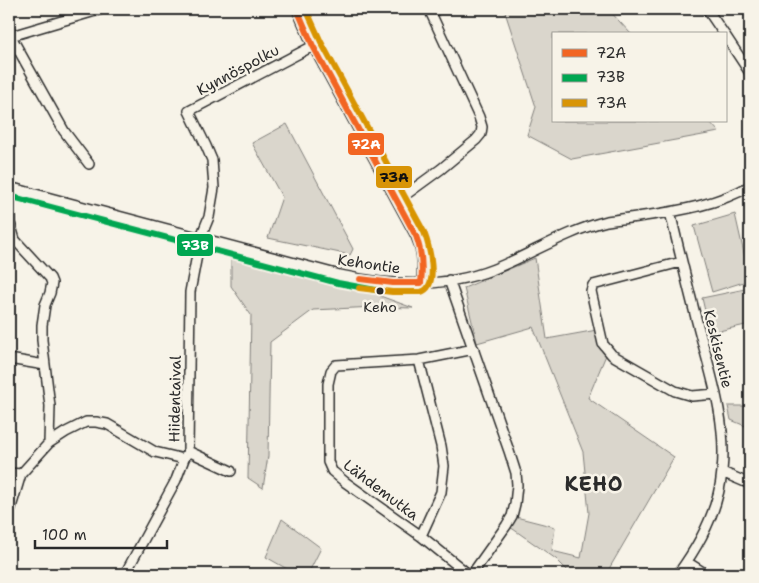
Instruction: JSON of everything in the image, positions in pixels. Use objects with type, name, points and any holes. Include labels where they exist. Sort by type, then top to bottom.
[{"type":"street","points":[[89,164],[64,130],[9,35],[102,9]]},
{"type":"street","points":[[297,9],[313,46],[420,244],[423,264],[421,283]]},
{"type":"street","points":[[397,200],[441,169],[481,134],[482,127],[479,117],[429,9]]},
{"type":"street","points":[[707,9],[723,32]]},
{"type":"street","points":[[726,37],[750,73]]},
{"type":"street","name":"Kynnöspolku","points":[[200,238],[209,217],[213,199],[214,177],[212,160],[189,112],[313,46]]},
{"type":"street","name":"Kehontie","points":[[9,187],[360,279],[382,282],[421,283],[476,276],[561,237],[607,222],[670,212],[724,199],[750,186]]},
{"type":"street","points":[[9,193],[10,223],[16,240],[50,278],[52,283],[45,305],[42,325],[50,406],[49,443]]},
{"type":"street","name":"Keskisentie","points":[[670,212],[681,262],[716,394],[723,448],[719,490],[707,525],[698,544],[678,574]]},
{"type":"street","name":"Hiidentaival","points":[[125,574],[176,480],[186,455],[190,292],[200,238]]},
{"type":"street","points":[[681,262],[594,285],[591,291],[603,344],[612,355],[675,391],[692,396],[716,394]]},
{"type":"street","points":[[450,280],[509,451],[516,473],[517,485],[516,504],[512,516],[472,574]]},
{"type":"street","name":"Lähdemutka","points":[[468,574],[421,536],[332,471],[328,462],[328,384],[331,371],[336,365],[419,360],[474,349]]},
{"type":"street","points":[[9,359],[45,366]]},
{"type":"street","points":[[419,360],[441,446],[444,466],[441,492],[421,536]]},
{"type":"street","points":[[9,514],[21,474],[49,443],[86,422],[107,424],[155,452],[186,455],[231,471]]},
{"type":"street","points":[[722,472],[750,484]]},
{"type":"street","points":[[9,473],[21,474]]},
{"type":"street","points":[[687,562],[706,574]]},
{"type":"shaded area","points":[[504,9],[608,9],[629,32],[552,32],[552,122],[710,122],[719,132],[572,159],[527,135],[536,107]]},
{"type":"shaded area","points":[[287,124],[353,249],[350,255],[268,238],[282,197],[252,143]]},
{"type":"shaded area","points":[[735,214],[750,280],[712,292],[694,226]]},
{"type":"shaded area","points":[[231,255],[350,285],[413,308],[375,307],[313,310],[270,342],[268,456],[263,488],[248,478],[251,315],[231,286]]},
{"type":"shaded area","points":[[535,258],[547,339],[597,330],[606,355],[588,398],[674,457],[606,574],[571,574],[556,559],[506,526],[512,516],[555,527],[552,551],[581,558],[589,513],[583,452],[533,327],[477,343],[464,288]]},
{"type":"shaded area","points":[[750,288],[750,324],[710,333],[702,298]]},
{"type":"shaded area","points":[[728,406],[750,406],[750,428],[731,420]]},
{"type":"shaded area","points":[[282,519],[321,548],[308,574],[296,574],[266,557]]},
{"type":"transit line","name":"72A","points":[[297,9],[313,46],[416,236],[422,259],[421,283]]},
{"type":"transit line","name":"73A","points":[[306,9],[321,42],[424,232],[432,265],[430,282],[427,289],[421,292],[392,292],[359,288]]},
{"type":"transit line","name":"73B","points":[[9,196],[338,283],[381,291]]},
{"type":"transit line","name":"72A","points":[[360,279],[393,283],[421,283]]},
{"type":"place","name":"Keho","points":[[380,291]]},
{"type":"district","name":"KEHO","points":[[594,484]]}]
